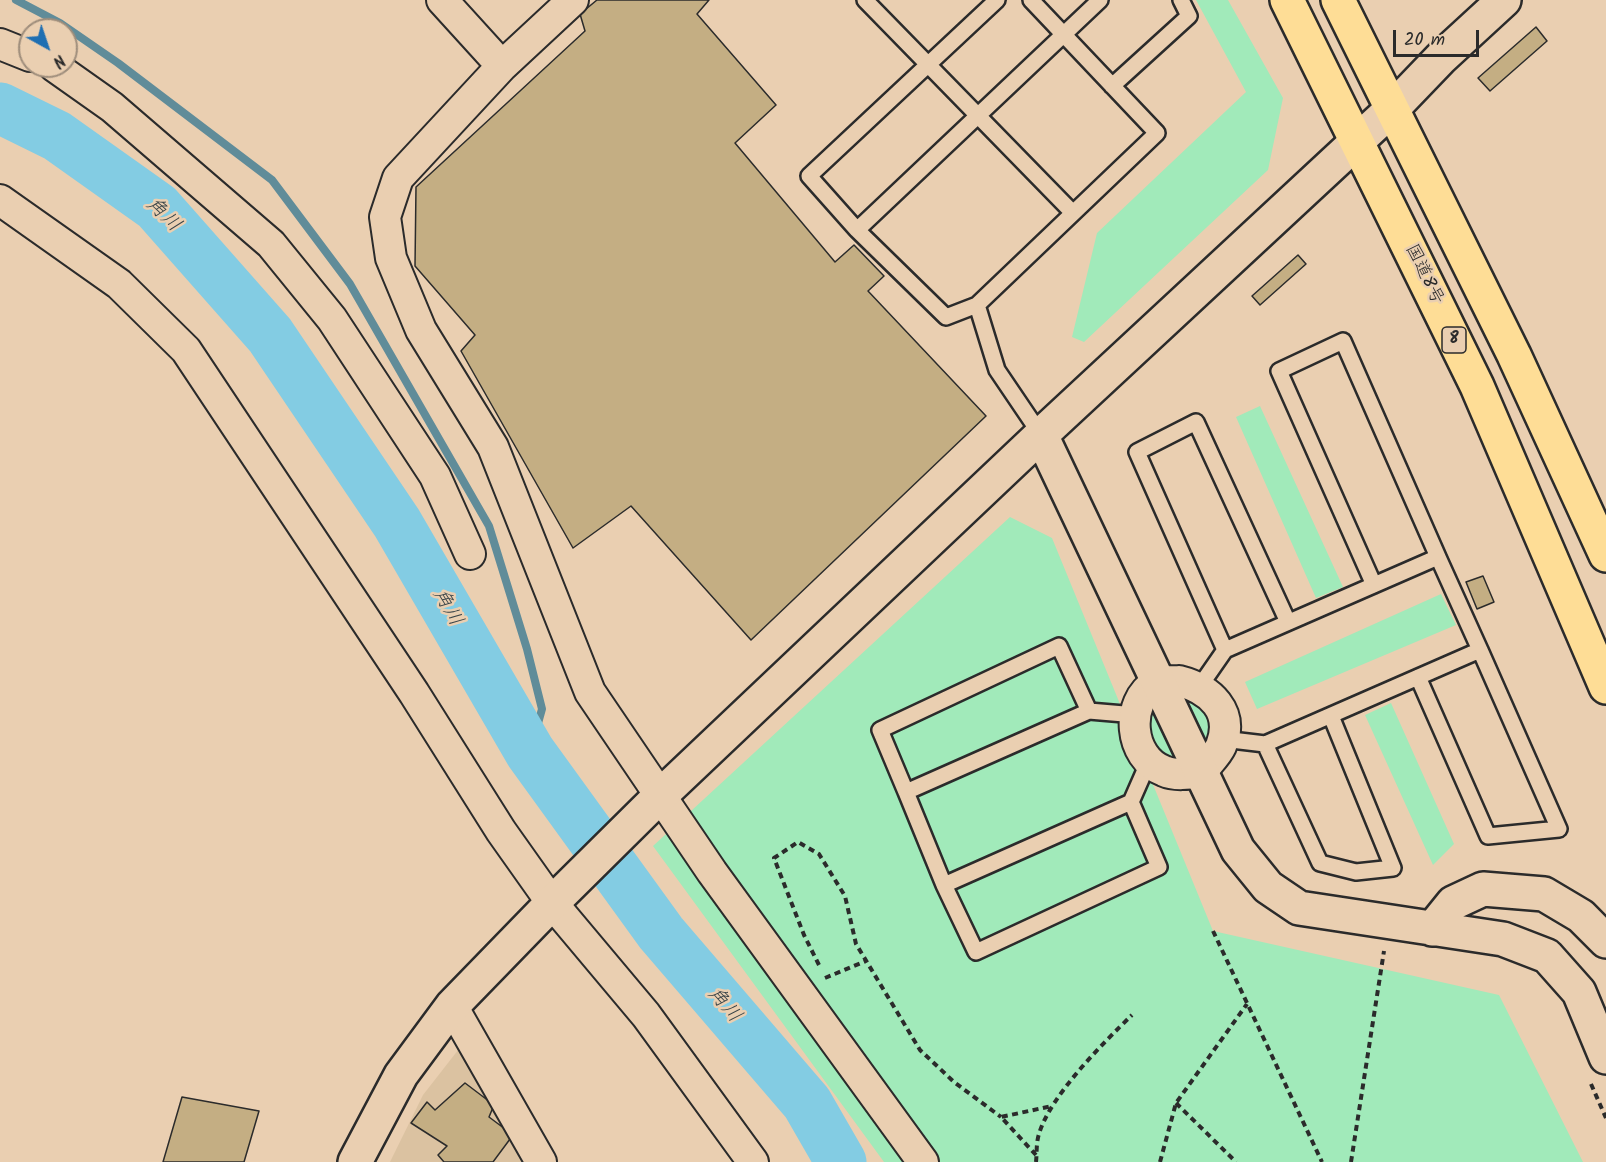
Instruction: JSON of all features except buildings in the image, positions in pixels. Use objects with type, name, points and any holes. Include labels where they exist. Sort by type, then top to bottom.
[{"type":"highway","name":"国道8号","points":[[1287,0],[1477,386],[1606,687]]},
{"type":"highway","points":[[1338,0],[1514,355],[1606,555]]},
{"type":"street","points":[[442,0],[502,66]]},
{"type":"street","points":[[573,0],[502,66],[398,178],[385,217],[391,258],[421,330],[493,447],[590,692],[660,796],[923,1162]]},
{"type":"street","points":[[355,1162],[401,1075],[452,1006],[556,899],[660,796],[1041,435],[1393,108],[1441,58],[1504,0]]},
{"type":"street","points":[[0,44],[18,51]]},
{"type":"street","points":[[71,78],[112,107],[271,244],[332,319],[435,476],[470,555]]},
{"type":"street","points":[[0,200],[119,284],[186,350],[414,693],[501,831],[646,1015],[753,1162]]},
{"type":"street","points":[[1041,435],[1238,850],[1268,887],[1299,908],[1503,939],[1547,956],[1579,992],[1606,1058]]},
{"type":"street","points":[[1179,681],[1200,686],[1221,706],[1226,729],[1223,739],[1220,748],[1200,772],[1185,774],[1163,771],[1149,761],[1135,741],[1136,715],[1144,694],[1158,682],[1179,681]]},
{"type":"street","points":[[1432,929],[1453,903],[1483,889],[1544,894],[1581,916],[1606,941]]},
{"type":"street","points":[[452,1006],[541,1162]]},
{"type":"lane","points":[[887,0],[870,5],[1073,213]]},
{"type":"lane","points":[[997,0],[809,176],[857,230],[946,317],[977,305],[1157,133],[1031,0]]},
{"type":"lane","points":[[857,230],[1100,0]]},
{"type":"lane","points":[[1112,86],[1189,16],[1181,0]]},
{"type":"lane","points":[[977,305],[997,370],[1041,435]]},
{"type":"lane","points":[[1374,585],[1279,371],[1343,341],[1559,829],[1488,836],[1418,677]]},
{"type":"lane","points":[[1226,650],[1137,452],[1196,422],[1288,622]]},
{"type":"lane","points":[[1200,686],[1226,650],[1438,557]]},
{"type":"lane","points":[[1089,711],[1059,646],[879,730],[944,885],[976,952],[1159,867],[1131,802]]},
{"type":"lane","points":[[1223,739],[1265,744],[1480,650]]},
{"type":"lane","points":[[906,792],[1089,711],[1136,715]]},
{"type":"lane","points":[[1265,744],[1320,863],[1356,872],[1393,868],[1330,716]]},
{"type":"lane","points":[[944,885],[1131,802],[1149,761]]},
{"type":"path","points":[[866,961],[826,979],[804,935],[774,858],[798,842],[819,854],[845,896],[856,944],[920,1050],[954,1082],[1001,1117],[1036,1155]]},
{"type":"path","points":[[1352,1162],[1389,923]]},
{"type":"path","points":[[1213,931],[1322,1162]]},
{"type":"path","points":[[1160,1162],[1176,1102],[1247,1003]]},
{"type":"path","points":[[1036,1162],[1038,1135],[1052,1106],[1108,1039],[1132,1015]]},
{"type":"path","points":[[1176,1102],[1236,1162]]},
{"type":"path","points":[[1001,1117],[1052,1106]]},
{"type":"shaded area","points":[[462,1045],[531,1162],[390,1162],[423,1095]]},
{"type":"green space","points":[[1196,0],[1228,0],[1283,98],[1268,170],[1084,342],[1072,337],[1097,233],[1246,92]]},
{"type":"green space","points":[[1260,406],[1343,587],[1316,598],[1236,417]]},
{"type":"green space","points":[[1010,517],[1052,538],[1213,931],[1499,995],[1583,1162],[884,1162],[653,846]]},
{"type":"green space","points":[[1441,594],[1456,625],[1257,709],[1245,682]]},
{"type":"green space","points":[[1182,696],[1198,704],[1207,714],[1210,727],[1204,744]]},
{"type":"green space","points":[[1391,703],[1454,844],[1433,865],[1365,715]]},
{"type":"green space","points":[[1155,710],[1177,758],[1164,759],[1150,746],[1145,721]]},
{"type":"waterway","points":[[16,0],[60,23],[118,63],[272,180],[350,284],[489,526],[527,649],[542,709],[530,752]]},
{"type":"waterway","name":"角川","points":[[0,108],[57,136],[157,207],[270,335],[397,523],[530,752],[661,933],[807,1103],[841,1162]]}]
